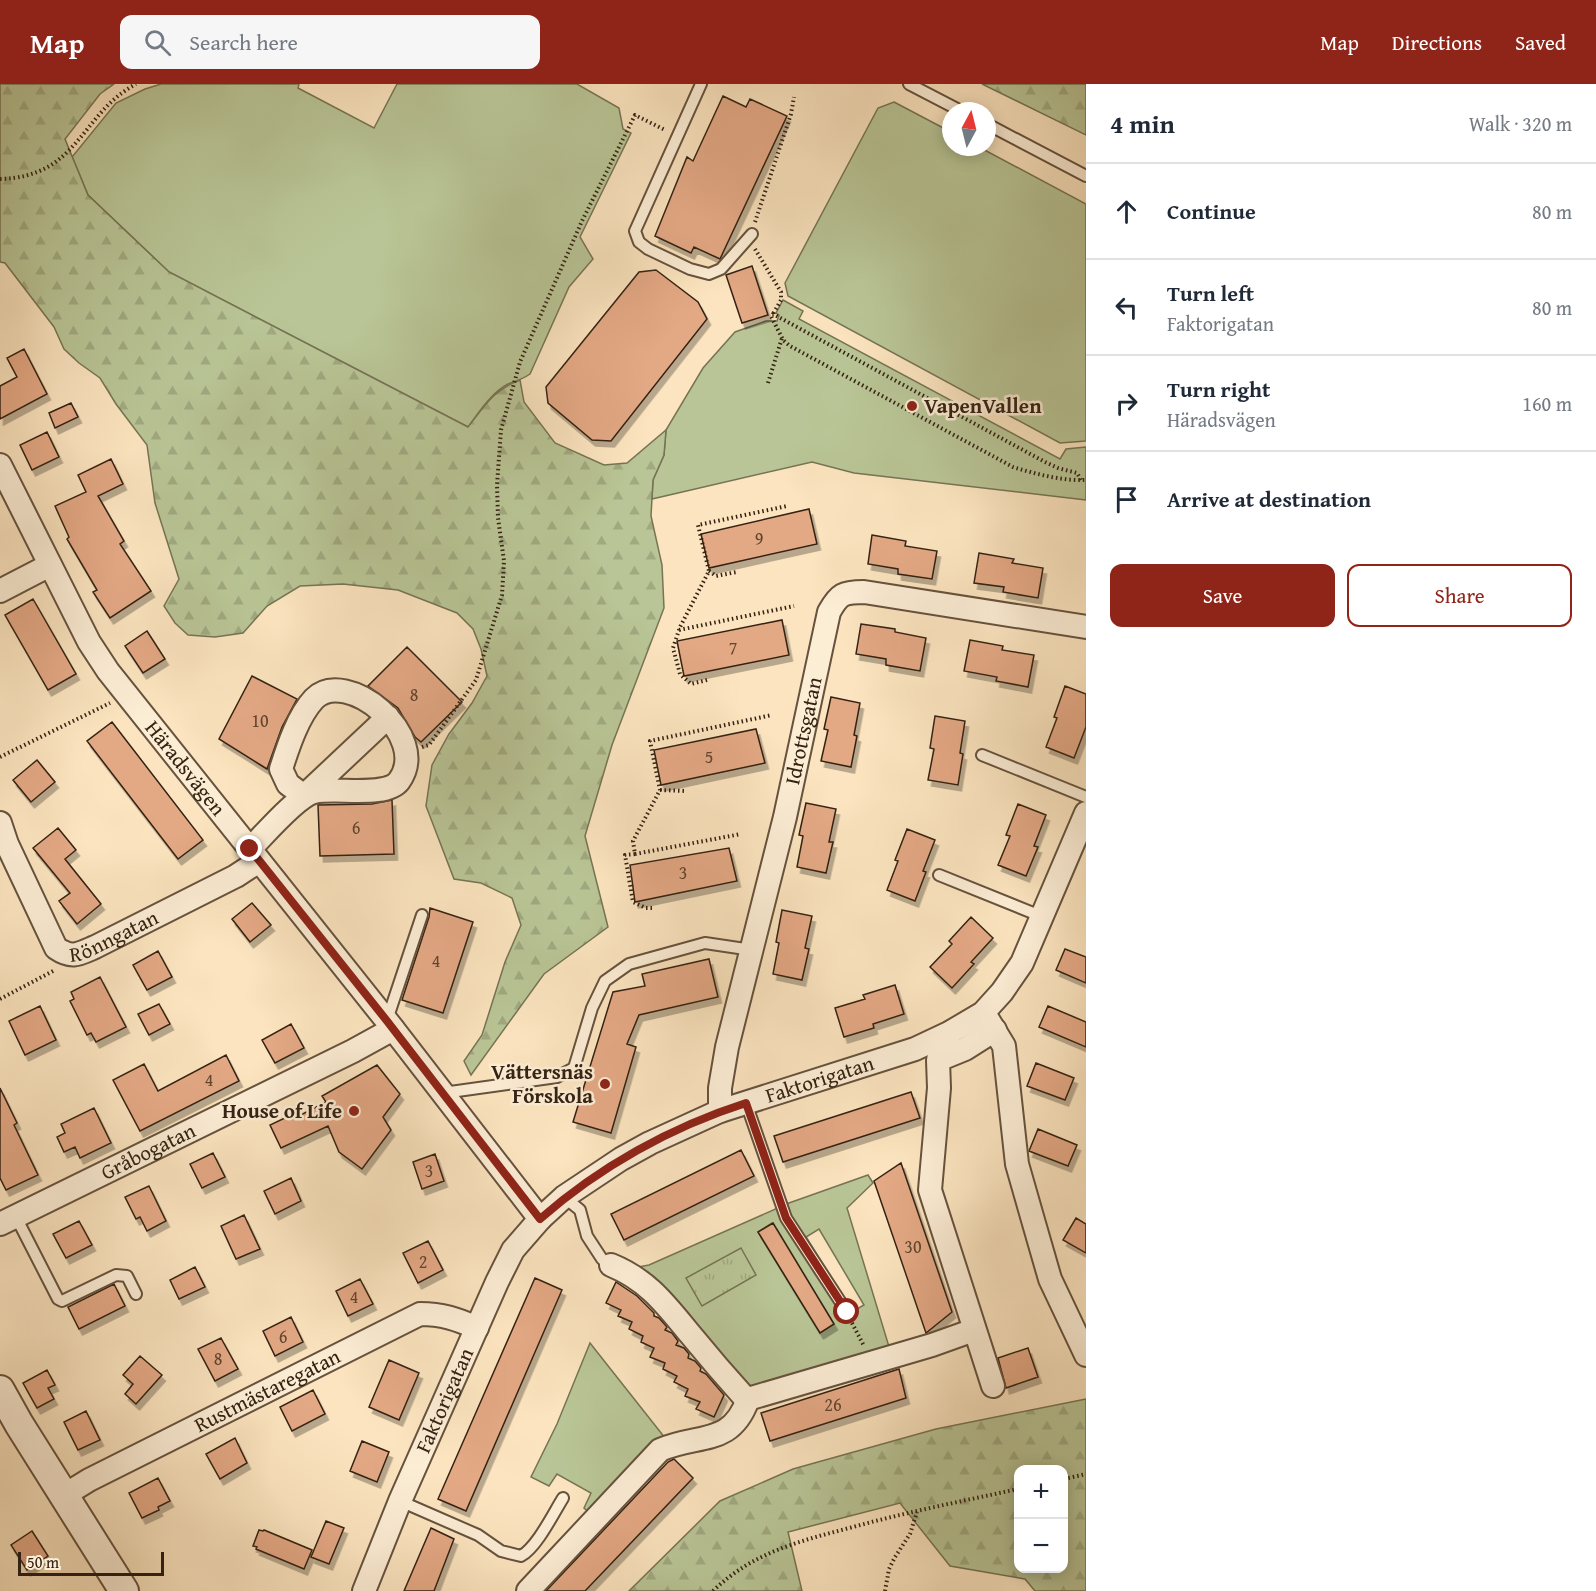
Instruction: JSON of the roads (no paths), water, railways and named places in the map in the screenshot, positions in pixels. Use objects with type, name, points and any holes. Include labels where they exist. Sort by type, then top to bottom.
[{"type":"street","name":"Häradsvägen","points":[[0,465],[89,642],[127,694],[390,1025],[540,1219]]},
{"type":"street","points":[[0,591],[50,565]]},
{"type":"street","name":"Idrottsgatan","points":[[720,1111],[720,1088],[728,1047],[785,817],[829,612],[836,599],[846,592],[864,592],[1086,627]]},
{"type":"street","points":[[327,690],[342,691],[367,699],[388,717],[402,736],[407,752],[405,768],[400,780],[394,786],[383,789],[316,791],[304,796],[288,784],[281,769],[297,727],[314,700],[327,690]]},
{"type":"street","name":"Rönngatan","points":[[0,823],[7,844],[56,948],[66,955],[76,955],[236,876],[304,796],[388,717]]},
{"type":"street","name":"Faktorigatan","points":[[364,1591],[400,1501],[513,1250],[540,1219],[564,1197],[640,1148],[720,1111],[915,1049],[950,1033],[989,1021],[1002,992],[1022,963],[1086,813]]},
{"type":"street","points":[[993,1386],[930,1190],[939,1088],[938,1060],[965,1048],[989,1021],[1004,1046],[1010,1092],[1011,1127],[1026,1198],[1050,1279],[1086,1355]]},
{"type":"street","name":"Gråbogatan","points":[[8,1221],[353,1051],[390,1025]]},
{"type":"street","points":[[611,1265],[629,1272],[646,1284],[748,1399]]},
{"type":"street","name":"Rustmästaregatan","points":[[63,1496],[89,1480],[420,1314],[439,1314],[458,1319],[477,1328]]},
{"type":"street","points":[[528,1591],[660,1450],[681,1442],[727,1431],[739,1419],[748,1399],[932,1345],[974,1330]]},
{"type":"street","points":[[0,1390],[63,1496],[124,1591]]},
{"type":"lane","points":[[701,84],[638,219],[635,231],[639,242],[648,249],[690,269],[709,274],[721,269],[752,234]]},
{"type":"lane","points":[[909,84],[944,102]]},
{"type":"lane","points":[[996,129],[1086,176]]},
{"type":"lane","points":[[982,756],[1086,797]]},
{"type":"lane","points":[[939,875],[1043,917]]},
{"type":"lane","points":[[390,1025],[422,915]]},
{"type":"lane","points":[[443,1093],[557,1077],[574,1068],[592,1008],[605,981],[628,964],[705,943],[752,950]]},
{"type":"lane","points":[[746,1103],[786,1218],[847,1312]]},
{"type":"lane","points":[[564,1197],[580,1210],[587,1236],[602,1259],[611,1265]]},
{"type":"lane","points":[[8,1221],[58,1299],[62,1301],[116,1275],[127,1276],[136,1294]]},
{"type":"lane","points":[[400,1501],[478,1535],[501,1551],[521,1556],[534,1543],[563,1498]]},
{"type":"place","name":"VapenVallen","points":[[912,406]]},
{"type":"place","name":"Vättersnäs Förskola","points":[[605,1084]]},
{"type":"place","name":"House of Life","points":[[354,1111]]}]
